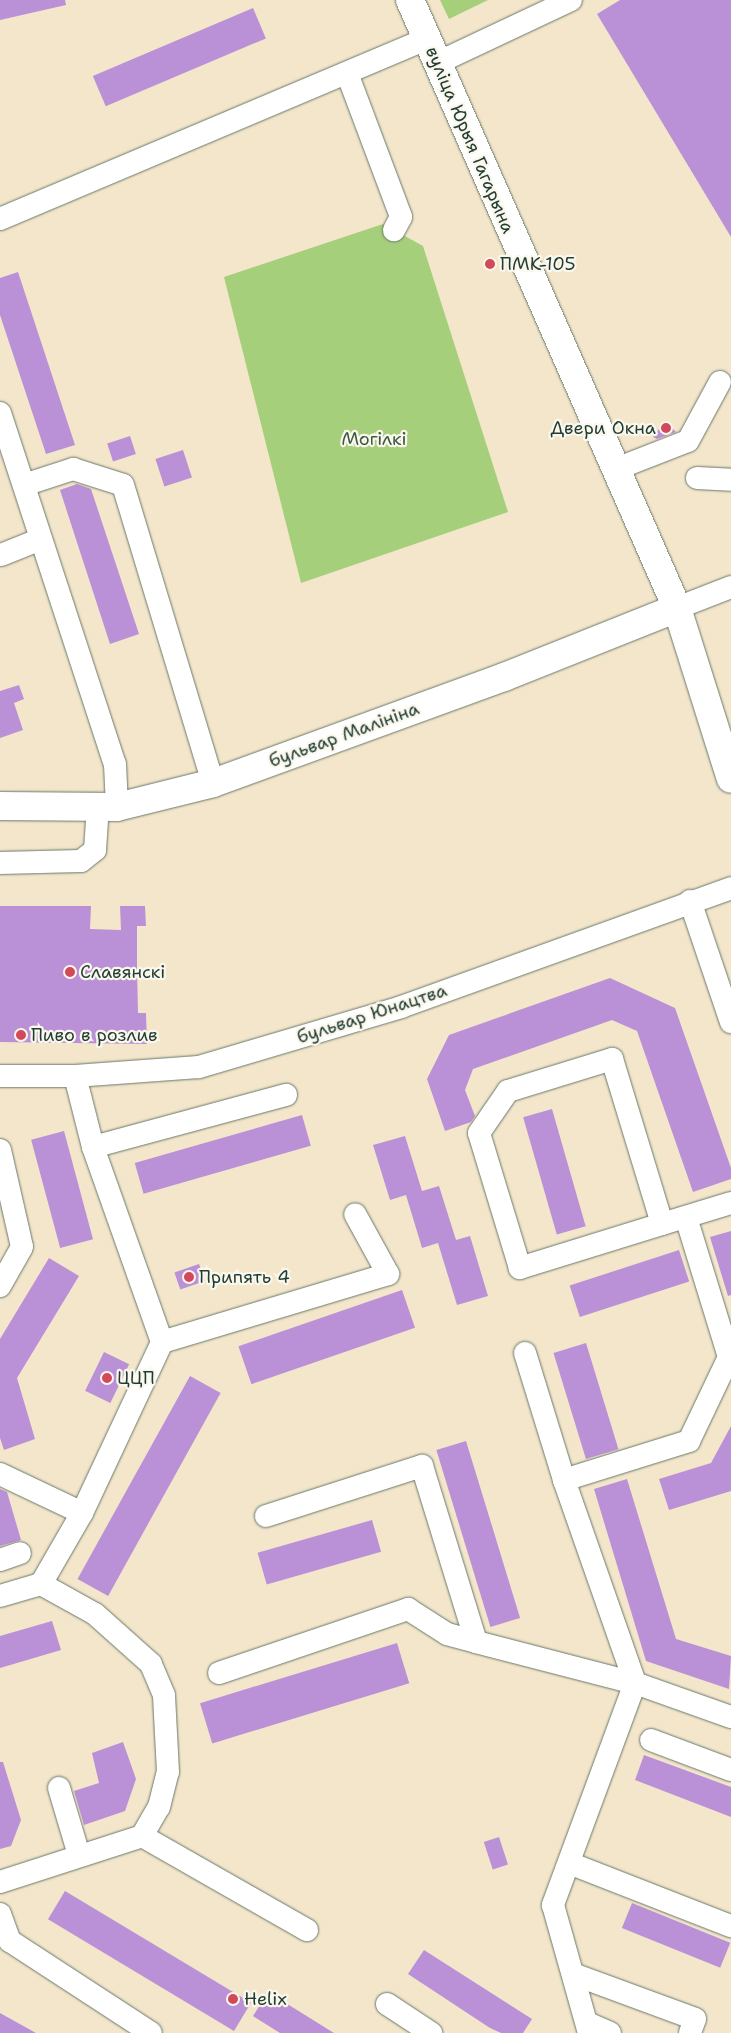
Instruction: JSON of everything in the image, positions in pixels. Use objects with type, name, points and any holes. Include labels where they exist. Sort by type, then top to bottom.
[{"type":"main road","name":"вуліца Юрыя Гагарына","points":[[410,0],[677,608],[731,779]]},
{"type":"main road","name":"бульвар Малініна","points":[[0,806],[108,807],[213,783],[504,677],[677,608]]},
{"type":"street","points":[[0,219],[347,73],[432,50],[571,0]]},
{"type":"street","points":[[347,73],[401,217],[394,230]]},
{"type":"street","points":[[616,470],[688,441],[720,382]]},
{"type":"street","points":[[0,413],[115,764],[108,807],[95,850],[81,861],[0,863]]},
{"type":"street","points":[[24,485],[73,469],[123,485],[213,783]]},
{"type":"street","points":[[697,478],[731,480]]},
{"type":"street","points":[[1,555],[41,539]]},
{"type":"street","points":[[677,608],[731,587]]},
{"type":"street","name":"бульвар Юнацтва","points":[[0,1076],[75,1076],[199,1067],[401,1008],[731,888]]},
{"type":"street","points":[[690,902],[731,1022]]},
{"type":"street","points":[[662,1224],[612,1059],[508,1092],[479,1133],[520,1268],[731,1203]]},
{"type":"street","points":[[0,1596],[41,1584],[82,1513],[162,1342],[93,1147],[75,1076]]},
{"type":"street","points":[[93,1147],[286,1095]]},
{"type":"street","points":[[0,1150],[22,1247],[0,1286]]},
{"type":"street","points":[[162,1342],[388,1274],[356,1214]]},
{"type":"street","points":[[564,1480],[689,1441],[729,1357],[686,1217]]},
{"type":"street","points":[[526,1353],[564,1480],[635,1683],[553,1905],[588,2028],[610,2033]]},
{"type":"street","points":[[266,1516],[422,1466],[476,1642]]},
{"type":"street","points":[[0,1474],[82,1513]]},
{"type":"street","points":[[0,1882],[142,1836],[159,1807],[168,1772],[164,1695],[151,1664],[95,1614],[41,1584]]},
{"type":"street","points":[[219,1673],[408,1609],[447,1634],[635,1683],[731,1717]]},
{"type":"street","points":[[651,1740],[731,1770]]},
{"type":"street","points":[[59,1788],[79,1855]]},
{"type":"street","points":[[142,1836],[307,1930]]},
{"type":"street","points":[[569,1863],[731,1926]]},
{"type":"street","points":[[0,1914],[10,1941],[151,2033]]},
{"type":"street","points":[[573,1974],[695,2019],[690,2033]]},
{"type":"street","points":[[387,2004],[431,2033]]},
{"type":"green space","points":[[440,0],[488,0],[449,19]]},
{"type":"green space","name":"Могілкі","points":[[383,224],[423,246],[508,512],[301,583],[224,277]]},
{"type":"building","points":[[0,0],[65,0],[66,5],[0,20]]},
{"type":"building","points":[[620,0],[731,0],[731,237],[597,14]]},
{"type":"building","points":[[253,8],[266,38],[106,106],[93,76]]},
{"type":"building","points":[[18,272],[75,445],[46,454],[0,315],[0,278]]},
{"type":"building","name":"Двери Окна","points":[[665,421],[676,432],[657,439],[653,437]]},
{"type":"building","points":[[130,436],[136,454],[113,461],[107,443]]},
{"type":"building","points":[[183,450],[192,478],[164,487],[155,459]]},
{"type":"building","points":[[77,484],[91,489],[139,634],[110,644],[60,490]]},
{"type":"building","points":[[19,685],[24,699],[14,703],[23,730],[0,738],[0,691]]},
{"type":"building","name":"Славянскі","points":[[0,906],[91,906],[90,929],[121,930],[120,906],[145,906],[146,926],[137,926],[137,966],[138,1013],[146,1013],[147,1044],[0,1042]]},
{"type":"building","points":[[610,978],[675,1008],[731,1168],[731,1179],[693,1192],[637,1031],[612,1020],[473,1069],[465,1090],[475,1116],[471,1122],[445,1131],[427,1079],[449,1035]]},
{"type":"building","points":[[552,1109],[586,1226],[557,1235],[523,1117]]},
{"type":"building","points":[[302,1115],[311,1146],[144,1194],[135,1163]]},
{"type":"building","points":[[64,1131],[93,1239],[60,1248],[31,1140]]},
{"type":"building","points":[[405,1136],[422,1191],[439,1186],[456,1240],[470,1236],[488,1296],[457,1305],[438,1243],[422,1248],[406,1195],[390,1200],[373,1145]]},
{"type":"building","points":[[731,1231],[731,1295],[728,1296],[710,1237]]},
{"type":"building","points":[[679,1250],[689,1281],[580,1317],[570,1286]]},
{"type":"building","points":[[49,1258],[79,1276],[17,1378],[35,1439],[4,1450],[0,1438],[0,1339]]},
{"type":"building","name":"Припять 4","points":[[199,1264],[205,1281],[180,1289],[174,1272]]},
{"type":"building","points":[[402,1290],[415,1328],[251,1384],[238,1346]]},
{"type":"building","points":[[586,1343],[618,1449],[586,1459],[553,1353]]},
{"type":"building","name":"ЦЦП","points":[[104,1352],[129,1364],[110,1403],[85,1391]]},
{"type":"building","points":[[190,1376],[221,1393],[108,1596],[78,1579]]},
{"type":"building","points":[[731,1426],[731,1491],[669,1510],[659,1479],[711,1463]]},
{"type":"building","points":[[466,1441],[520,1618],[490,1627],[436,1450]]},
{"type":"building","points":[[627,1479],[676,1639],[731,1656],[729,1689],[646,1661],[594,1489]]},
{"type":"building","points":[[0,1489],[7,1492],[21,1540],[0,1546]]},
{"type":"building","points":[[372,1520],[381,1552],[267,1585],[258,1553]]},
{"type":"building","points":[[52,1621],[61,1650],[0,1668],[0,1636]]},
{"type":"building","points":[[397,1643],[409,1683],[212,1743],[200,1703]]},
{"type":"building","points":[[123,1742],[136,1779],[125,1811],[84,1825],[74,1791],[99,1783],[92,1753]]},
{"type":"building","points":[[644,1755],[731,1787],[731,1817],[635,1780]]},
{"type":"building","points":[[0,1762],[3,1762],[21,1820],[11,1846],[0,1849]]},
{"type":"building","points":[[499,1837],[508,1865],[493,1870],[484,1842]]},
{"type":"building","points":[[65,1891],[251,2003],[234,2031],[48,1919]]},
{"type":"building","points":[[632,1903],[730,1943],[720,1968],[622,1928]]},
{"type":"building","points":[[424,1950],[532,2019],[523,2033],[501,2033],[490,2028],[408,1974]]},
{"type":"building","points":[[268,1992],[334,2033],[280,2033],[253,2016]]},
{"type":"building","points":[[0,2013],[36,2033],[0,2033]]},
{"type":"place","name":"ПМК-105","points":[[490,264]]},
{"type":"place","name":"Двери Окна","points":[[666,428]]},
{"type":"place","name":"Славянскі","points":[[70,972]]},
{"type":"place","name":"Пиво в розлив","points":[[21,1035]]},
{"type":"place","name":"Припять 4","points":[[189,1277]]},
{"type":"place","name":"ЦЦП","points":[[107,1378]]},
{"type":"place","name":"Helix","points":[[233,1999]]}]
